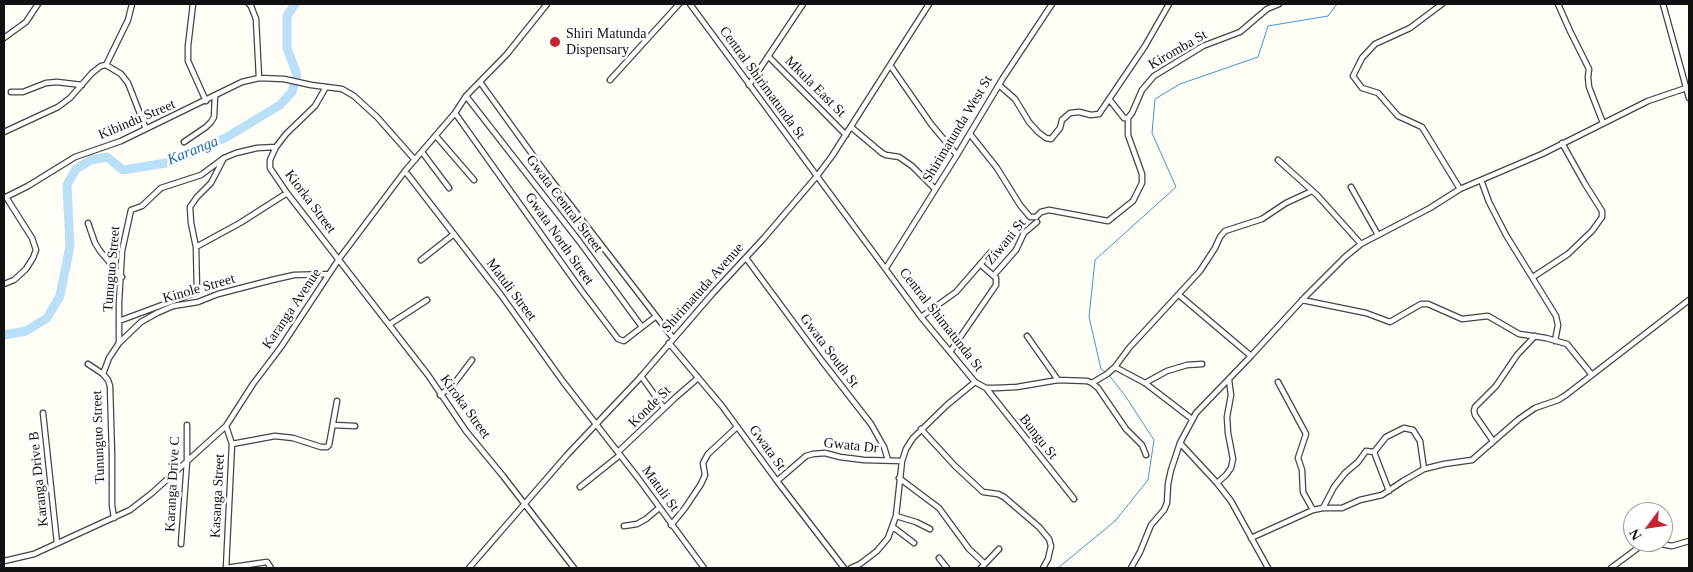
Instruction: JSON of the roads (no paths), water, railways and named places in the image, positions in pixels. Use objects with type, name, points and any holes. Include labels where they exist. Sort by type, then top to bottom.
[{"type":"street","points":[[4,38],[26,22],[38,4]]},
{"type":"street","points":[[106,65],[128,20],[132,4]]},
{"type":"street","points":[[193,4],[188,61],[206,101]]},
{"type":"street","points":[[249,4],[256,19],[259,78]]},
{"type":"street","name":"Karanga Avenue","points":[[4,561],[34,554],[130,510],[152,494],[226,426],[253,384],[281,348],[339,259],[405,171],[456,112],[466,96],[506,54],[547,4]]},
{"type":"street","points":[[610,80],[679,4]]},
{"type":"street","name":"Central Shirimatunda St","points":[[690,4],[817,176]]},
{"type":"street","points":[[749,85],[802,4]]},
{"type":"street","name":"Shirimatunda West St","points":[[886,268],[999,85],[1052,4]]},
{"type":"street","points":[[999,85],[1015,99],[1029,122],[1038,132],[1049,140],[1053,138],[1060,128],[1060,122],[1066,116],[1074,112],[1091,115],[1099,114],[1145,46],[1169,4]]},
{"type":"street","name":"Kiromba St","points":[[1128,118],[1132,114],[1142,90],[1154,76],[1203,46],[1240,32],[1267,8],[1279,4]]},
{"type":"street","points":[[1442,4],[1410,28],[1375,44],[1362,58],[1353,76],[1362,88],[1378,93],[1398,116],[1422,127],[1460,189]]},
{"type":"street","points":[[1558,4],[1589,69],[1589,87],[1603,123]]},
{"type":"street","points":[[1663,4],[1689,98]]},
{"type":"street","name":"Shirimatuda Avenue","points":[[469,568],[567,455],[641,376],[817,176],[846,135],[927,5]]},
{"type":"street","name":"Mkula East St","points":[[768,56],[846,135]]},
{"type":"street","points":[[4,132],[58,107],[70,98],[92,73],[101,66],[106,65],[121,74],[128,83],[146,129]]},
{"type":"street","points":[[890,65],[925,116],[957,155]]},
{"type":"street","name":"Kibindu Street","points":[[5,198],[74,157],[121,141],[242,82],[259,78],[326,87]]},
{"type":"street","points":[[11,92],[23,92],[46,83],[56,82],[82,85]]},
{"type":"street","points":[[480,82],[544,172],[673,338]]},
{"type":"street","points":[[326,87],[342,89],[354,96],[378,117],[415,160]]},
{"type":"street","name":"Kiorka Street","points":[[326,87],[315,106],[286,134],[276,147],[270,160],[270,168],[339,259]]},
{"type":"street","points":[[1131,568],[1151,525],[1164,510],[1167,503],[1169,477],[1180,443],[1192,419],[1302,300],[1345,257],[1361,244],[1430,208],[1460,189],[1514,167],[1648,101],[1687,87]]},
{"type":"street","points":[[184,142],[211,122],[214,117],[215,96]]},
{"type":"street","name":"Gwata Central Street","points":[[466,96],[579,241],[642,327]]},
{"type":"street","points":[[970,134],[997,168],[1020,205],[1030,217],[1036,217],[1041,212],[1050,210],[1108,220],[1133,202],[1142,183],[1142,174],[1128,136],[1128,118],[1124,118],[1109,99]]},
{"type":"street","name":"Gwata North Street","points":[[456,112],[581,290],[618,339],[624,341],[655,317]]},
{"type":"street","points":[[851,127],[882,153],[899,157],[912,166],[936,189]]},
{"type":"street","points":[[436,136],[474,180]]},
{"type":"street","points":[[1533,277],[1568,254],[1592,231],[1602,217],[1602,211],[1562,143]]},
{"type":"street","name":"Tunuguo Street","points":[[119,344],[122,251],[131,210],[142,206],[161,188],[201,174],[224,158],[256,148],[276,147]]},
{"type":"street","points":[[422,152],[450,188]]},
{"type":"street","points":[[119,321],[197,292],[196,248],[190,207],[211,183],[224,158]]},
{"type":"street","points":[[1278,160],[1330,209],[1361,244]]},
{"type":"street","name":"Matuli Street","points":[[405,171],[501,295],[596,424]]},
{"type":"street","name":"Central Shimatunda St","points":[[817,176],[921,317],[975,382],[986,388],[1017,387],[1058,380],[1087,381],[1092,383]]},
{"type":"street","points":[[1481,180],[1495,216],[1556,316],[1558,325],[1555,341]]},
{"type":"street","points":[[1350,187],[1378,234]]},
{"type":"street","points":[[1146,455],[1142,445],[1126,429],[1098,388],[1092,383],[1115,367],[1129,348],[1178,295],[1208,259],[1217,241],[1225,231],[1262,219],[1286,203],[1312,191]]},
{"type":"street","points":[[196,248],[240,223],[287,192]]},
{"type":"street","points":[[4,284],[14,280],[26,269],[36,250],[32,238],[5,198]]},
{"type":"street","name":"Ziwani St","points":[[994,275],[1016,250],[1024,233],[1037,222]]},
{"type":"street","points":[[88,223],[100,251],[122,277]]},
{"type":"street","points":[[421,260],[454,234]]},
{"type":"street","points":[[921,317],[956,292],[990,253]]},
{"type":"street","name":"Gwata South St","points":[[746,258],[871,424],[884,447],[888,460]]},
{"type":"street","name":"Kiroka Street","points":[[339,259],[428,375],[466,431],[574,568]]},
{"type":"street","name":"Ziwani St","points":[[950,352],[996,285],[997,281],[994,275],[980,264]]},
{"type":"street","name":"Kinole Street","points":[[103,374],[119,344],[141,322],[173,306],[198,302],[218,294],[287,276],[329,274]]},
{"type":"street","points":[[1178,295],[1252,356]]},
{"type":"street","points":[[390,324],[427,300]]},
{"type":"street","points":[[1302,300],[1366,314],[1390,322],[1421,304],[1428,304],[1462,319],[1488,316],[1515,333],[1567,344],[1592,375]]},
{"type":"street","points":[[1251,538],[1313,510],[1342,508],[1360,500],[1382,495],[1424,469],[1472,460],[1527,414],[1542,405],[1558,400],[1689,300]]},
{"type":"street","points":[[1026,336],[1058,380]]},
{"type":"street","points":[[1493,441],[1474,415],[1475,406],[1496,386],[1506,369],[1535,336]]},
{"type":"street","name":"Gwata St","points":[[669,343],[738,427],[844,568]]},
{"type":"street","points":[[440,395],[453,385],[472,360]]},
{"type":"street","name":"Tununguo Street","points":[[88,364],[103,374],[110,386],[112,505],[114,518]]},
{"type":"street","points":[[1146,383],[1167,371],[1186,365],[1202,364]]},
{"type":"street","points":[[1115,367],[1146,383],[1192,419]]},
{"type":"street","points":[[641,376],[664,408]]},
{"type":"street","name":"Konde St","points":[[580,487],[619,454],[664,408],[698,378]]},
{"type":"street","points":[[1217,483],[1231,468],[1233,459],[1227,417],[1231,395],[1229,380]]},
{"type":"street","points":[[851,568],[860,564],[877,551],[888,538],[896,516],[899,478],[906,449],[921,429],[975,382]]},
{"type":"street","points":[[1278,382],[1306,434],[1298,458],[1302,470],[1304,492],[1313,510]]},
{"type":"street","name":"Bungu St","points":[[986,388],[1074,499]]},
{"type":"street","points":[[232,444],[275,436],[293,438],[321,447],[327,447],[329,445],[337,401]]},
{"type":"street","name":"Karanga Drive B","points":[[43,413],[57,543]]},
{"type":"street","name":"Matuli St","points":[[596,424],[704,568]]},
{"type":"street","name":"Karanga Drive C","points":[[181,544],[187,462],[187,425]]},
{"type":"street","name":"Kasanga Street","points":[[226,426],[232,444],[226,568]]},
{"type":"street","points":[[333,426],[355,426]]},
{"type":"street","points":[[671,525],[685,508],[706,475],[703,463],[708,454],[738,427]]},
{"type":"street","points":[[1374,452],[1386,437],[1404,428],[1411,428],[1420,440],[1424,469]]},
{"type":"street","points":[[921,429],[949,460],[983,492],[998,494],[1004,497],[1039,527],[1049,539],[1051,546],[1048,559],[1043,568]]},
{"type":"street","points":[[1180,443],[1231,501],[1264,566],[1268,568]]},
{"type":"street","points":[[1323,508],[1334,487],[1345,473],[1358,462],[1366,451],[1374,452]]},
{"type":"street","points":[[1374,452],[1389,491]]},
{"type":"street","name":"Gwata Dr","points":[[777,481],[806,456],[813,454],[826,453],[850,458],[902,461]]},
{"type":"street","points":[[899,478],[938,508],[969,549],[985,564]]},
{"type":"street","points":[[624,526],[637,524],[659,508]]},
{"type":"street","points":[[896,516],[930,528]]},
{"type":"street","points":[[893,527],[914,543]]},
{"type":"street","points":[[1611,568],[1642,545],[1656,543],[1672,546],[1689,542]]},
{"type":"street","points":[[981,568],[998,550]]},
{"type":"street","points":[[939,558],[947,568]]},
{"type":"street","points":[[226,568],[267,562],[271,568]]},
{"type":"street","points":[[860,564],[865,568]]},
{"type":"waterway","name":"Karanga","points":[[4,335],[26,331],[47,318],[60,296],[70,246],[67,185],[76,169],[91,160],[107,157],[123,170],[172,162],[227,137],[280,105],[292,92],[297,75],[287,48],[287,16],[295,4]]},
{"type":"waterway","points":[[1105,372],[1101,369],[1089,317],[1095,260],[1176,187],[1152,133],[1155,99],[1180,84],[1258,57],[1268,26],[1328,16],[1337,4]]},
{"type":"waterway","points":[[1058,568],[1115,521],[1148,480],[1154,440],[1126,397],[1108,374]]},
{"type":"place","name":"Shiri Matunda Dispensary","points":[[555,42]]}]
